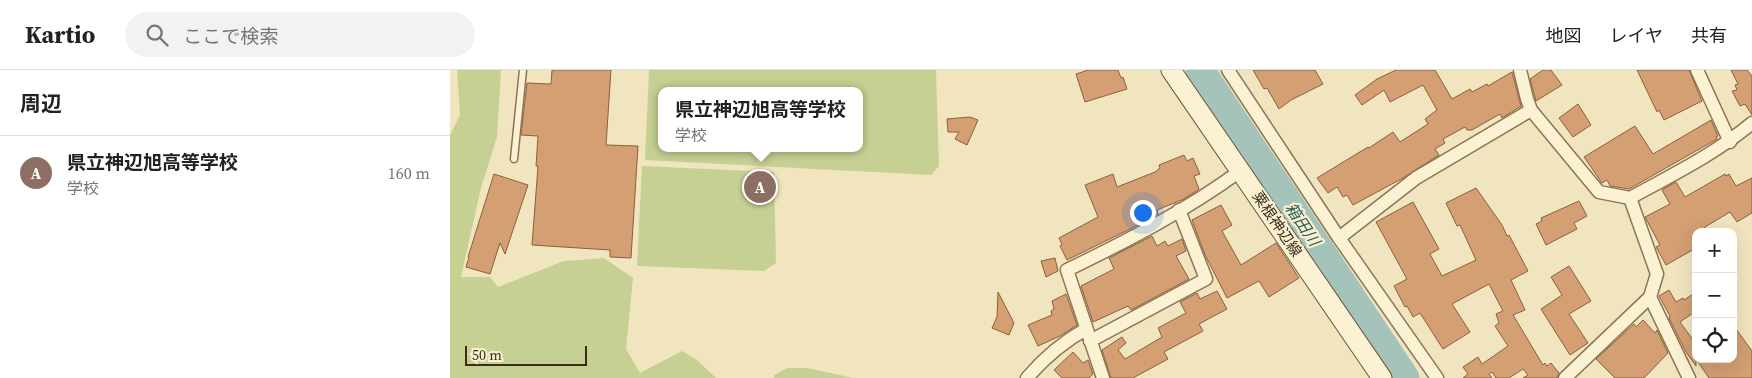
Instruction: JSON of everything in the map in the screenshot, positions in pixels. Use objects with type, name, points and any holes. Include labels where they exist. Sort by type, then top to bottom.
[{"type":"main road","name":"粟根神辺線","points":[[1171,70],[1382,378]]},
{"type":"street","points":[[1228,70],[1339,238],[1436,378]]},
{"type":"street","points":[[1520,70],[1526,99],[1531,110],[1598,192],[1630,198],[1730,142],[1752,124]]},
{"type":"street","points":[[1697,70],[1730,142]]},
{"type":"street","points":[[1339,238],[1416,178],[1531,110]]},
{"type":"street","points":[[1103,378],[1067,270],[1111,249],[1211,192],[1240,171]]},
{"type":"street","points":[[1565,378],[1650,297],[1657,274],[1630,198]]},
{"type":"street","points":[[1027,378],[1040,362],[1066,340],[1088,335],[1206,280],[1179,210]]},
{"type":"street","points":[[1650,297],[1690,378]]},
{"type":"lane","points":[[514,160],[523,70]]},
{"type":"green space","points":[[457,70],[501,70],[497,137],[481,188],[461,277],[490,277],[498,287],[564,261],[604,258],[633,278],[626,349],[640,373],[682,351],[697,360],[716,378],[450,378],[450,135],[460,115]]},
{"type":"green space","points":[[649,70],[936,70],[939,166],[931,175],[645,160]]},
{"type":"green space","points":[[642,166],[774,172],[776,263],[764,271],[637,266]]},
{"type":"green space","points":[[787,368],[808,368],[853,378],[774,378],[774,375]]},
{"type":"building","points":[[552,70],[611,70],[606,145],[638,146],[631,258],[610,257],[610,250],[532,245],[538,166],[536,166],[538,136],[521,135],[527,83],[551,84]]},
{"type":"building","points":[[1088,70],[1118,70],[1121,78],[1123,77],[1127,89],[1085,102],[1076,74]]},
{"type":"building","points":[[1253,70],[1315,70],[1323,84],[1291,100],[1279,109],[1267,88],[1264,89]]},
{"type":"building","points":[[1396,70],[1435,70],[1452,99],[1470,89],[1472,92],[1487,84],[1488,86],[1512,72],[1521,106],[1502,118],[1500,114],[1472,130],[1467,130],[1465,127],[1443,139],[1445,143],[1435,149],[1439,155],[1403,178],[1353,205],[1347,195],[1343,197],[1337,187],[1328,193],[1317,178],[1393,132],[1400,142],[1428,124],[1425,119],[1437,110],[1423,85],[1390,102],[1384,90],[1362,105],[1355,95],[1377,79]]},
{"type":"building","points":[[1543,70],[1551,70],[1562,85],[1536,101],[1530,79]]},
{"type":"building","points":[[1637,70],[1689,70],[1702,101],[1664,120],[1659,110],[1657,112]]},
{"type":"building","points":[[1731,70],[1747,70],[1752,76],[1752,115],[1745,104],[1740,106],[1732,91],[1737,90],[1735,85],[1738,84]]},
{"type":"building","points":[[1578,104],[1591,125],[1573,137],[1559,118]]},
{"type":"building","points":[[970,117],[978,120],[967,145],[955,139],[959,132],[948,132],[947,119]]},
{"type":"building","points":[[1711,120],[1718,136],[1716,137],[1717,139],[1629,189],[1610,186],[1607,180],[1602,183],[1584,157],[1635,126],[1653,154]]},
{"type":"building","points":[[1184,155],[1187,161],[1193,158],[1200,174],[1194,176],[1199,189],[1184,199],[1157,210],[1158,214],[1067,260],[1060,246],[1062,245],[1059,238],[1098,217],[1085,185],[1113,174],[1117,187],[1155,172],[1160,168],[1159,165]]},
{"type":"building","points":[[494,174],[528,185],[505,254],[500,243],[490,274],[466,267]]},
{"type":"building","points":[[1725,174],[1726,176],[1729,174],[1736,186],[1752,178],[1752,213],[1737,222],[1730,212],[1705,228],[1692,228],[1692,250],[1666,265],[1656,247],[1660,245],[1645,217],[1670,204],[1662,190],[1676,182],[1685,197]]},
{"type":"building","points":[[1476,188],[1502,225],[1507,236],[1509,235],[1528,271],[1511,280],[1525,310],[1513,315],[1543,365],[1545,363],[1547,366],[1551,363],[1559,373],[1557,378],[1523,378],[1528,375],[1523,369],[1509,378],[1496,378],[1492,372],[1489,374],[1492,378],[1463,378],[1468,374],[1463,367],[1478,357],[1482,364],[1508,346],[1495,326],[1499,323],[1496,314],[1503,311],[1489,284],[1452,304],[1470,332],[1443,349],[1420,313],[1413,317],[1407,306],[1405,307],[1394,286],[1407,279],[1376,222],[1413,202],[1439,249],[1430,254],[1442,276],[1476,260],[1460,225],[1457,226],[1446,203]]},
{"type":"building","points":[[1579,201],[1587,216],[1574,223],[1577,229],[1546,245],[1536,224],[1542,221],[1541,218]]},
{"type":"building","points":[[1221,205],[1232,225],[1222,231],[1241,265],[1276,243],[1299,278],[1269,297],[1259,281],[1227,298],[1205,255],[1192,220]]},
{"type":"building","points":[[1152,236],[1157,246],[1165,241],[1168,246],[1182,239],[1186,251],[1176,256],[1189,279],[1131,310],[1128,306],[1093,322],[1081,286],[1114,269],[1109,258]]},
{"type":"building","points":[[1055,258],[1058,271],[1046,277],[1041,261]]},
{"type":"building","points":[[1569,266],[1591,301],[1569,314],[1588,343],[1570,355],[1541,309],[1562,295],[1551,277]]},
{"type":"building","points":[[1669,290],[1676,302],[1683,298],[1684,300],[1692,295],[1692,314],[1680,322],[1692,338],[1692,360],[1686,352],[1659,296]]},
{"type":"building","points":[[1217,291],[1227,309],[1199,324],[1203,331],[1164,352],[1168,359],[1133,378],[1111,378],[1102,350],[1122,337],[1126,343],[1118,350],[1125,359],[1162,337],[1158,328],[1186,313],[1180,302],[1197,293],[1200,299]]},
{"type":"building","points":[[998,292],[1014,323],[1009,335],[992,328],[997,317]]},
{"type":"building","points":[[1066,294],[1077,325],[1060,336],[1038,346],[1028,325],[1052,315],[1051,311],[1054,309],[1052,301]]},
{"type":"building","points":[[1643,320],[1655,333],[1657,330],[1668,353],[1644,378],[1615,378],[1596,359],[1634,324],[1636,327]]},
{"type":"building","points":[[1737,330],[1752,351],[1752,378],[1709,378],[1699,363],[1737,363]]},
{"type":"building","points":[[1073,352],[1083,363],[1088,360],[1093,374],[1089,378],[1062,378],[1054,370]]},
{"type":"waterway","name":"箱田川","points":[[1200,70],[1405,378]]},
{"type":"place","name":"県立神辺旭高等学校","points":[[760,187]]}]
